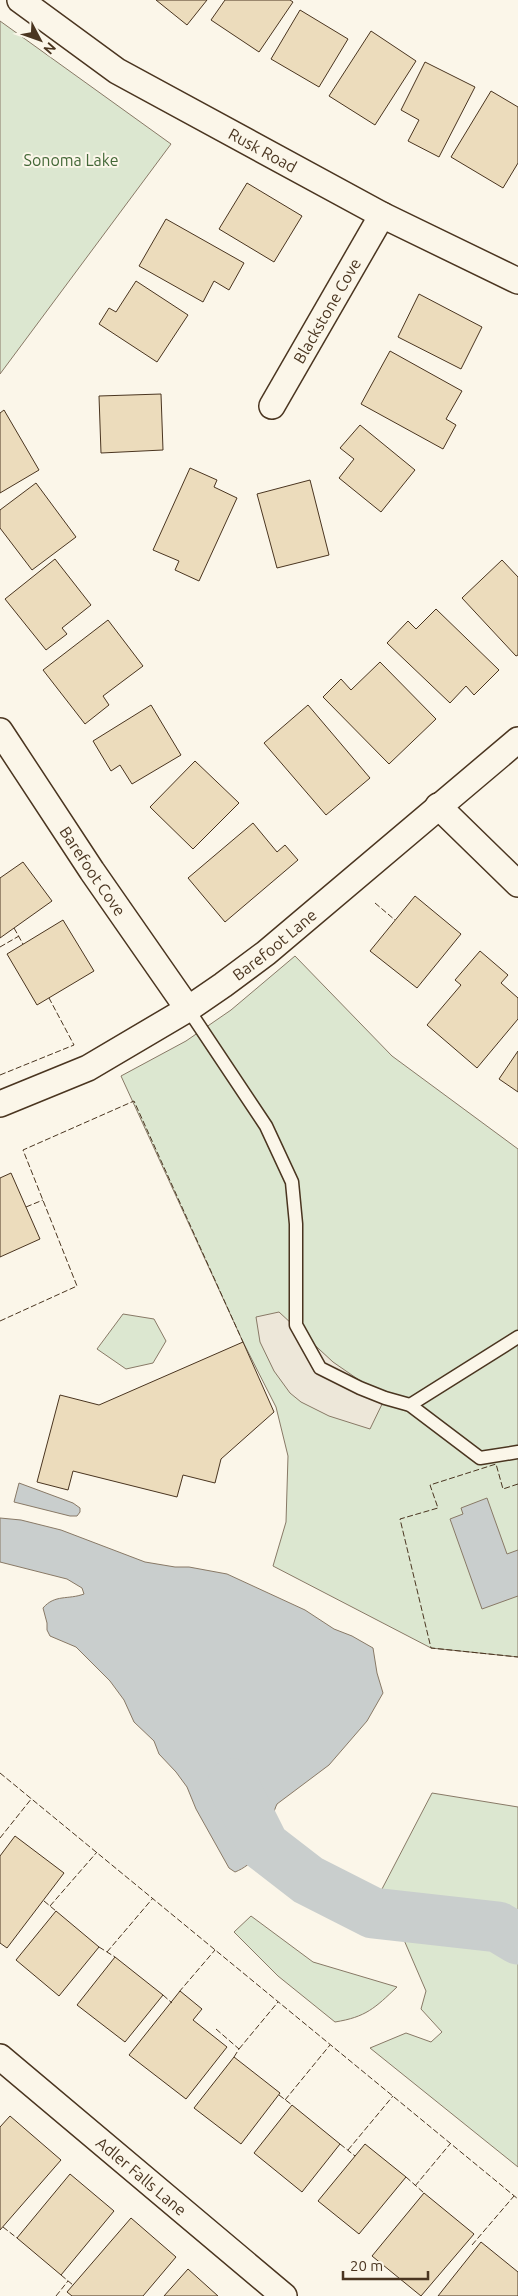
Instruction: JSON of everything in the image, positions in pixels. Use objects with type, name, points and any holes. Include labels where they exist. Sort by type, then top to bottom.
[{"type":"street","name":"Rusk Road","points":[[20,0],[118,71],[382,215],[518,281]]},
{"type":"street","name":"Blackstone Cove","points":[[272,406],[382,215]]},
{"type":"street","name":"Barefoot Cove","points":[[0,730],[92,871],[188,1009]]},
{"type":"street","name":"Barefoot Lane","points":[[0,1104],[88,1068],[188,1009],[266,953],[518,740]]},
{"type":"street","points":[[438,806],[518,884]]},
{"type":"street","name":"Adler Falls Lane","points":[[0,2057],[284,2296]]},
{"type":"lane","points":[[188,1009],[266,1126],[292,1182],[296,1224],[296,1325],[320,1368],[377,1395],[410,1405],[480,1458],[518,1452]]},
{"type":"lane","points":[[410,1405],[518,1337]]},
{"type":"green space","name":"Sonoma Lake","points":[[0,21],[171,144],[0,374]]},
{"type":"green space","points":[[295,956],[392,1056],[518,1149],[518,1657],[431,1648],[273,1566],[286,1522],[288,1456],[276,1407],[243,1342],[121,1076],[186,1041],[231,1010]]},
{"type":"green space","points":[[123,1314],[154,1319],[166,1341],[153,1363],[126,1369],[97,1349]]},
{"type":"green space","points":[[432,1793],[518,1807],[518,2167],[370,2048],[406,2033],[431,2042],[442,2032],[421,2009],[426,1991],[382,1889]]},
{"type":"green space","points":[[251,1916],[313,1962],[397,1987],[382,2001],[362,2014],[335,2022],[278,1976],[234,1932]]},
{"type":"shaded area","points":[[279,1312],[333,1362],[385,1398],[370,1429],[329,1416],[301,1402],[290,1393],[274,1371],[260,1342],[256,1317]]},
{"type":"shaded area","points":[[19,1483],[73,1503],[80,1508],[80,1512],[77,1516],[70,1516],[14,1502]]},
{"type":"shaded area","points":[[487,1498],[507,1554],[518,1550],[518,1596],[482,1609],[450,1519],[463,1514],[461,1508]]},
{"type":"shaded area","points":[[0,1518],[21,1520],[61,1530],[145,1562],[227,1574],[305,1610],[334,1629],[352,1636],[373,1648],[377,1673],[383,1693],[367,1721],[329,1765],[277,1804],[267,1841],[259,1854],[248,1865],[235,1872],[229,1868],[196,1809],[187,1787],[159,1754],[154,1741],[134,1722],[124,1700],[110,1681],[76,1647],[50,1636],[43,1608],[57,1599],[84,1594],[82,1588],[67,1579],[0,1562]]},
{"type":"building","points":[[156,0],[207,0],[187,25]]},
{"type":"building","points":[[225,0],[290,0],[293,2],[259,52],[211,20]]},
{"type":"building","points":[[300,10],[348,39],[319,87],[271,59]]},
{"type":"building","points":[[371,31],[416,61],[375,125],[329,96]]},
{"type":"building","points":[[425,62],[475,87],[439,157],[408,141],[419,120],[401,110]]},
{"type":"building","points":[[491,91],[518,107],[518,163],[503,188],[451,157]]},
{"type":"building","points":[[247,183],[302,216],[274,262],[219,229]]},
{"type":"building","points":[[166,219],[244,263],[229,290],[214,281],[203,302],[139,266]]},
{"type":"building","points":[[136,281],[188,315],[157,362],[99,324],[109,308],[116,312]]},
{"type":"building","points":[[419,294],[482,327],[461,369],[398,337]]},
{"type":"building","points":[[390,351],[462,391],[446,419],[456,425],[443,449],[361,404]]},
{"type":"building","points":[[161,394],[163,450],[101,453],[99,396]]},
{"type":"building","points":[[4,410],[39,470],[0,493],[0,413]]},
{"type":"building","points":[[360,425],[415,470],[381,512],[339,478],[354,459],[340,448]]},
{"type":"building","points":[[190,468],[217,480],[214,487],[237,498],[199,581],[175,570],[179,561],[153,550]]},
{"type":"building","points":[[310,480],[329,555],[277,568],[257,494]]},
{"type":"building","points":[[36,483],[76,537],[32,570],[0,528],[0,510]]},
{"type":"building","points":[[55,559],[91,605],[62,628],[67,634],[46,650],[5,599]]},
{"type":"building","points":[[502,560],[518,577],[518,655],[516,656],[462,598]]},
{"type":"building","points":[[436,609],[499,670],[474,695],[466,686],[450,703],[387,643],[408,621],[416,629]]},
{"type":"building","points":[[108,620],[143,666],[103,696],[109,705],[85,724],[43,670]]},
{"type":"building","points":[[380,662],[436,719],[389,764],[323,697],[341,679],[351,690]]},
{"type":"building","points":[[151,705],[181,755],[132,784],[120,765],[111,771],[93,741]]},
{"type":"building","points":[[308,705],[370,778],[326,815],[264,743]]},
{"type":"building","points":[[195,761],[239,803],[193,849],[150,807]]},
{"type":"building","points":[[253,823],[277,852],[285,845],[298,860],[225,922],[188,878]]},
{"type":"building","points":[[23,862],[52,901],[0,938],[0,878]]},
{"type":"building","points":[[415,896],[461,934],[417,988],[370,951]]},
{"type":"building","points":[[63,920],[94,971],[37,1005],[7,954]]},
{"type":"building","points":[[480,951],[508,975],[501,983],[518,998],[518,1019],[477,1068],[427,1025],[461,985],[455,980]]},
{"type":"building","points":[[518,1051],[518,1092],[499,1079]]},
{"type":"building","points":[[11,1173],[40,1239],[0,1257],[0,1178]]},
{"type":"building","points":[[243,1342],[274,1412],[221,1459],[215,1483],[183,1475],[177,1497],[73,1471],[68,1490],[37,1482],[60,1395],[99,1405]]},
{"type":"building","points":[[15,1836],[64,1873],[7,1948],[0,1943],[0,1856]]},
{"type":"building","points":[[56,1911],[99,1947],[59,1996],[16,1960]]},
{"type":"building","points":[[115,1957],[163,1995],[125,2042],[77,2005]]},
{"type":"building","points":[[180,1991],[202,2009],[193,2020],[227,2047],[186,2099],[129,2055]]},
{"type":"building","points":[[234,2057],[280,2093],[241,2144],[194,2108]]},
{"type":"building","points":[[292,2105],[340,2144],[302,2192],[254,2153]]},
{"type":"building","points":[[10,2116],[61,2160],[0,2230],[0,2127]]},
{"type":"building","points":[[365,2144],[406,2177],[359,2234],[318,2201]]},
{"type":"building","points":[[70,2174],[114,2211],[61,2275],[17,2238]]},
{"type":"building","points":[[424,2193],[474,2234],[421,2296],[372,2256]]},
{"type":"building","points":[[131,2218],[176,2257],[143,2296],[72,2296],[67,2292]]},
{"type":"building","points":[[481,2242],[518,2272],[518,2296],[438,2296]]},
{"type":"building","points":[[188,2269],[218,2296],[164,2296]]},
{"type":"waterway","points":[[233,1784],[264,1846],[308,1880],[373,1913],[498,1927],[518,1939]]},
{"type":"fence","points":[[375,903],[395,920]]},
{"type":"fence","points":[[14,928],[23,944]]},
{"type":"fence","points":[[0,947],[19,936]]},
{"type":"fence","points":[[0,1075],[74,1045],[49,998]]},
{"type":"fence","points":[[0,1321],[77,1286],[23,1150],[134,1101],[243,1342]]},
{"type":"fence","points":[[26,1207],[43,1200]]},
{"type":"fence","points":[[518,1484],[503,1489],[496,1464],[430,1485],[438,1508],[400,1519],[431,1648],[518,1657]]},
{"type":"fence","points":[[0,1773],[518,2199]]},
{"type":"fence","points":[[0,1838],[32,1798]]},
{"type":"fence","points":[[50,1906],[97,1852]]},
{"type":"fence","points":[[107,1952],[153,1898]]},
{"type":"fence","points":[[44,1901],[56,1911]]},
{"type":"fence","points":[[99,1947],[115,1957]]},
{"type":"fence","points":[[179,1992],[215,1950]]},
{"type":"fence","points":[[163,1995],[172,2003]]},
{"type":"fence","points":[[239,2049],[278,2002]]},
{"type":"fence","points":[[216,2029],[239,2049],[234,2057]]},
{"type":"fence","points":[[285,2100],[330,2045]]},
{"type":"fence","points":[[279,2095],[292,2105]]},
{"type":"fence","points":[[348,2150],[393,2096]]},
{"type":"fence","points":[[340,2144],[355,2156]]},
{"type":"fence","points":[[415,2186],[450,2144]]},
{"type":"fence","points":[[406,2177],[424,2193]]},
{"type":"fence","points":[[472,2245],[514,2196]]},
{"type":"fence","points":[[3,2227],[17,2238]]},
{"type":"fence","points":[[61,2275],[73,2285]]},
{"type":"fence","points":[[56,2296],[68,2281]]}]
